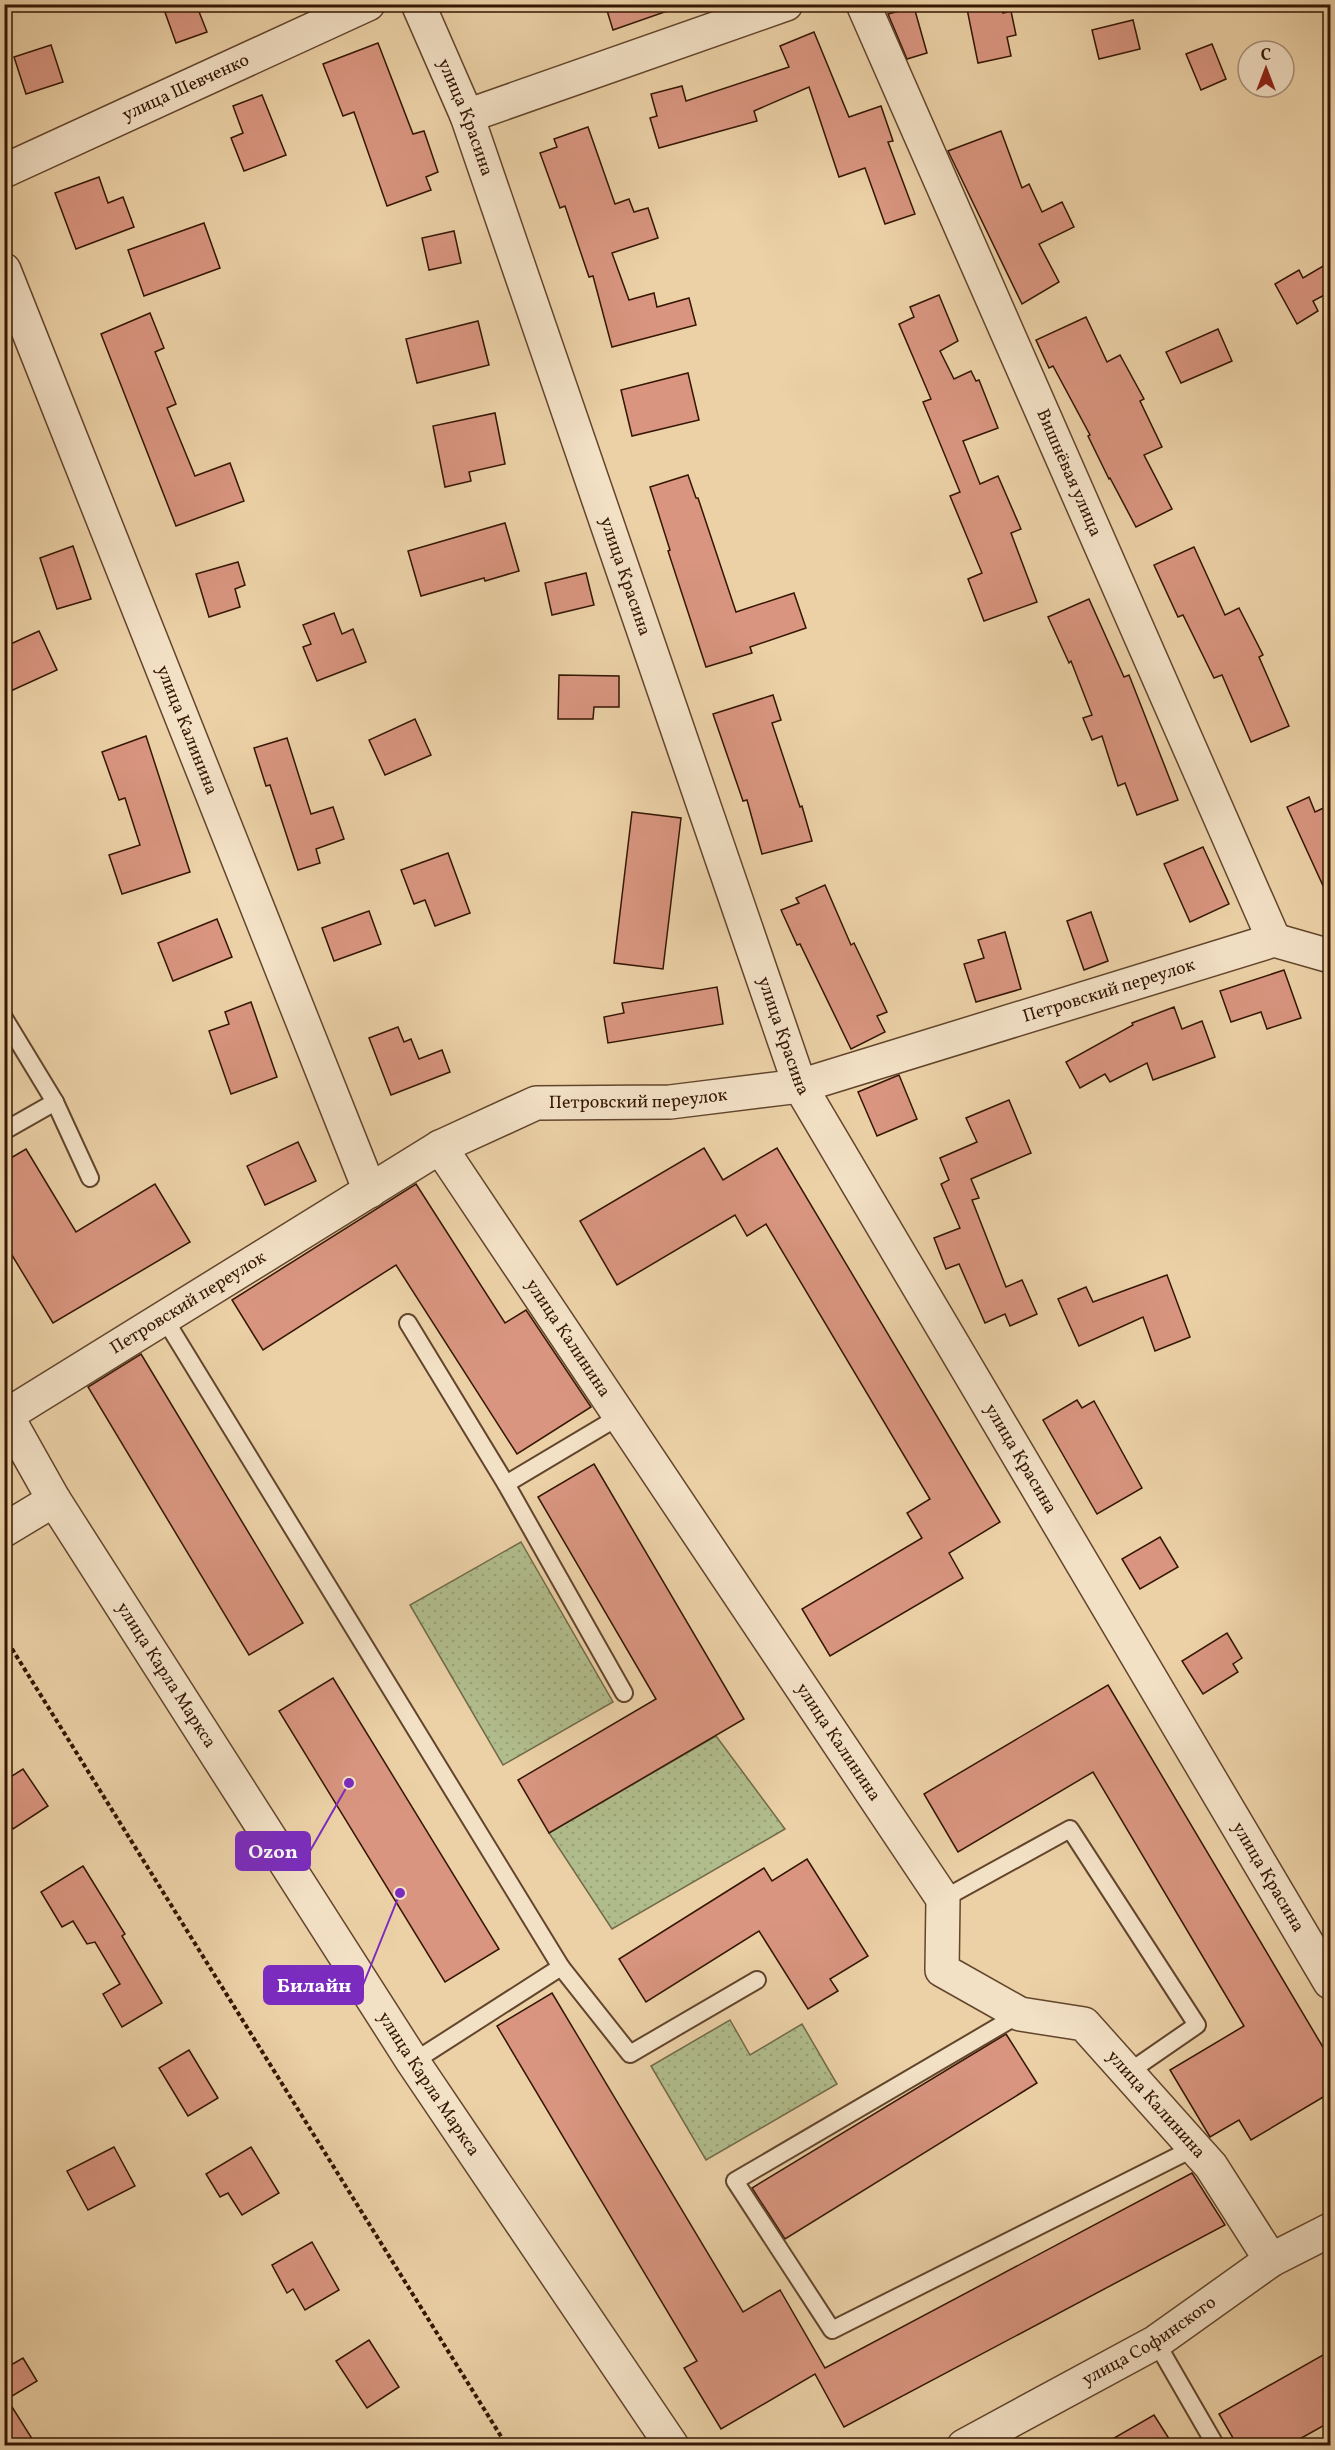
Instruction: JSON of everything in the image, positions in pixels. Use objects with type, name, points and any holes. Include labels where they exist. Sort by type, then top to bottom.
[{"type":"street","name":"улица Шевченко","points":[[4,171],[368,4]]},
{"type":"street","name":"улица Красина","points":[[418,4],[467,116],[800,1086],[1330,1982]]},
{"type":"street","points":[[467,116],[786,4]]},
{"type":"street","name":"Вишнёвая улица","points":[[863,4],[1274,940]]},
{"type":"street","name":"улица Калинина","points":[[4,270],[370,1191]]},
{"type":"street","points":[[1274,940],[1330,956]]},
{"type":"street","name":"Петровский переулок","points":[[6,1413],[440,1147],[536,1103],[670,1102],[800,1086],[1274,940]]},
{"type":"street","name":"улица Калинина","points":[[440,1147],[943,1899],[942,1971],[1020,2014],[1084,2024],[1126,2074],[1211,2166],[1271,2260]]},
{"type":"street","name":"улица Карла Маркса","points":[[6,1413],[54,1500],[413,2062],[672,2445]]},
{"type":"street","points":[[4,1530],[54,1500]]},
{"type":"street","name":"улица Софинского","points":[[964,2445],[1156,2342],[1271,2260],[1330,2230]]},
{"type":"lane","points":[[4,1018],[55,1102],[90,1178]]},
{"type":"lane","points":[[4,1131],[55,1102]]},
{"type":"lane","points":[[164,1318],[561,1967],[630,2054],[757,1980]]},
{"type":"lane","points":[[408,1323],[506,1484],[624,1693]]},
{"type":"lane","points":[[506,1484],[620,1416]]},
{"type":"lane","points":[[943,1899],[1070,1829],[1197,2025],[1126,2074]]},
{"type":"lane","points":[[413,2062],[561,1967]]},
{"type":"lane","points":[[1020,2014],[735,2181],[832,2330],[1194,2148]]},
{"type":"lane","points":[[1156,2342],[1216,2445]]},
{"type":"path","points":[[4,1636],[507,2445]]},
{"type":"green space","points":[[521,1542],[613,1702],[503,1765],[410,1605]]},
{"type":"green space","points":[[716,1736],[785,1829],[612,1929],[549,1833]]},
{"type":"green space","points":[[730,2020],[750,2055],[802,2024],[837,2084],[706,2160],[651,2066]]},
{"type":"building","points":[[162,4],[196,4],[207,32],[176,43]]},
{"type":"building","points":[[605,4],[676,4],[676,8],[613,30]]},
{"type":"building","points":[[966,4],[1001,4],[1003,13],[1011,11],[1016,35],[1007,37],[1011,56],[978,63]]},
{"type":"building","points":[[914,7],[927,53],[907,59],[888,14]]},
{"type":"building","points":[[1133,20],[1140,49],[1099,59],[1092,30]]},
{"type":"building","points":[[814,32],[849,117],[881,106],[893,141],[888,142],[915,214],[885,224],[865,168],[839,177],[809,87],[754,111],[757,121],[659,148],[650,118],[657,116],[651,94],[682,86],[686,101],[789,67],[780,46]]},
{"type":"building","points":[[378,43],[413,134],[424,131],[438,172],[426,177],[431,190],[387,206],[354,112],[343,116],[323,64]]},
{"type":"building","points":[[1212,44],[1226,79],[1201,90],[1186,54]]},
{"type":"building","points":[[51,45],[63,82],[26,94],[14,57]]},
{"type":"building","points":[[262,95],[286,155],[244,171],[231,138],[243,133],[233,106]]},
{"type":"building","points":[[588,127],[615,204],[629,199],[634,212],[648,208],[658,238],[612,253],[629,300],[654,293],[657,307],[689,298],[696,325],[612,347],[593,276],[589,277],[565,206],[560,208],[540,153],[557,147],[554,139]]},
{"type":"building","points":[[1001,131],[1022,188],[1029,184],[1042,212],[1062,202],[1074,227],[1039,244],[1059,282],[1022,304],[948,151]]},
{"type":"building","points":[[99,177],[108,203],[123,197],[134,227],[76,249],[55,193]]},
{"type":"building","points":[[204,223],[220,268],[144,296],[128,250]]},
{"type":"building","points":[[454,231],[461,263],[429,270],[422,238]]},
{"type":"building","points":[[1330,262],[1330,292],[1313,301],[1318,311],[1297,324],[1275,284],[1299,270],[1303,278]]},
{"type":"building","points":[[939,295],[958,341],[940,351],[954,379],[971,371],[976,381],[979,380],[998,428],[963,441],[980,484],[998,476],[1021,529],[1011,533],[1037,602],[984,621],[968,579],[982,573],[950,496],[960,492],[923,402],[931,399],[899,324],[914,317],[910,307]]},
{"type":"building","points":[[150,313],[164,348],[155,352],[176,404],[167,408],[195,476],[230,463],[244,501],[176,526],[101,334]]},
{"type":"building","points":[[1086,317],[1107,362],[1120,355],[1144,399],[1140,401],[1162,447],[1144,455],[1172,509],[1136,527],[1109,479],[1088,436],[1090,435],[1053,366],[1049,368],[1036,340]]},
{"type":"building","points":[[478,321],[489,365],[417,383],[406,339]]},
{"type":"building","points":[[1218,329],[1232,361],[1181,383],[1166,352]]},
{"type":"building","points":[[688,373],[699,420],[632,436],[621,390]]},
{"type":"building","points":[[495,413],[505,464],[469,472],[471,481],[445,487],[433,426]]},
{"type":"building","points":[[688,475],[696,498],[698,498],[736,612],[794,593],[806,628],[750,647],[752,653],[706,667],[668,551],[670,550],[650,487]]},
{"type":"building","points":[[505,523],[519,571],[485,581],[484,578],[421,596],[408,551]]},
{"type":"building","points":[[73,546],[91,599],[57,609],[40,558]]},
{"type":"building","points":[[1194,547],[1225,615],[1239,608],[1263,655],[1259,657],[1289,726],[1251,742],[1222,675],[1214,678],[1183,615],[1178,617],[1154,565]]},
{"type":"building","points":[[238,562],[245,585],[235,589],[240,607],[209,617],[196,574]]},
{"type":"building","points":[[586,573],[594,605],[552,615],[545,583]]},
{"type":"building","points":[[1089,599],[1124,677],[1129,675],[1178,800],[1137,815],[1125,783],[1118,786],[1102,736],[1092,740],[1083,718],[1092,715],[1071,661],[1069,663],[1048,617]]},
{"type":"building","points":[[334,613],[342,634],[353,629],[366,662],[317,681],[303,647],[311,644],[303,625]]},
{"type":"building","points":[[39,631],[57,670],[4,694],[4,647]]},
{"type":"building","points":[[559,675],[619,676],[619,707],[594,707],[593,719],[558,719]]},
{"type":"building","points":[[773,695],[781,720],[772,723],[812,841],[762,854],[747,800],[743,801],[713,714]]},
{"type":"building","points":[[415,719],[431,755],[385,775],[369,740]]},
{"type":"building","points":[[146,736],[190,872],[122,894],[109,855],[140,845],[125,798],[119,800],[102,752]]},
{"type":"building","points":[[287,738],[311,814],[333,807],[344,839],[316,849],[320,863],[298,870],[270,785],[266,786],[254,748]]},
{"type":"building","points":[[1309,797],[1315,812],[1330,805],[1330,901],[1287,807]]},
{"type":"building","points":[[632,812],[681,818],[663,969],[614,963]]},
{"type":"building","points":[[1203,847],[1229,904],[1190,922],[1164,864]]},
{"type":"building","points":[[448,853],[470,913],[435,926],[425,900],[414,904],[401,870]]},
{"type":"building","points":[[825,885],[851,945],[854,943],[887,1012],[877,1016],[885,1032],[851,1049],[781,910],[799,903],[796,898]]},
{"type":"building","points":[[369,911],[381,944],[334,961],[322,928]]},
{"type":"building","points":[[1091,912],[1108,961],[1084,970],[1067,921]]},
{"type":"building","points":[[217,919],[232,957],[173,981],[158,943]]},
{"type":"building","points":[[1005,932],[1021,989],[976,1002],[964,964],[984,958],[978,940]]},
{"type":"building","points":[[1284,970],[1301,1018],[1267,1029],[1261,1012],[1231,1022],[1220,991]]},
{"type":"building","points":[[717,987],[723,1024],[608,1043],[604,1017],[624,1013],[622,1003]]},
{"type":"building","points":[[251,1002],[277,1077],[231,1094],[209,1031],[229,1024],[225,1012]]},
{"type":"building","points":[[1174,1007],[1182,1029],[1202,1021],[1215,1057],[1153,1080],[1147,1063],[1110,1082],[1105,1074],[1080,1088],[1066,1062],[1133,1025],[1132,1023]]},
{"type":"building","points":[[398,1027],[404,1042],[411,1039],[419,1059],[442,1050],[450,1072],[391,1095],[369,1038]]},
{"type":"building","points":[[899,1075],[917,1119],[877,1136],[858,1092]]},
{"type":"building","points":[[1009,1100],[1031,1153],[971,1179],[979,1198],[972,1200],[1006,1287],[1022,1280],[1037,1314],[1010,1326],[1005,1314],[985,1323],[959,1264],[946,1269],[934,1238],[960,1228],[941,1184],[949,1180],[940,1158],[977,1142],[966,1118]]},
{"type":"building","points":[[298,1142],[316,1181],[265,1205],[247,1166]]},
{"type":"building","points":[[704,1148],[723,1180],[777,1148],[1000,1522],[949,1553],[963,1578],[830,1656],[802,1609],[922,1538],[907,1513],[930,1499],[766,1224],[747,1236],[735,1215],[617,1285],[580,1221]]},
{"type":"building","points":[[26,1149],[76,1232],[155,1184],[190,1242],[53,1323],[4,1242],[4,1162]]},
{"type":"building","points":[[416,1184],[505,1323],[526,1310],[591,1407],[517,1454],[396,1265],[263,1350],[232,1300]]},
{"type":"building","points":[[1167,1275],[1190,1337],[1155,1351],[1143,1317],[1079,1346],[1058,1299],[1086,1287],[1093,1302]]},
{"type":"building","points":[[141,1354],[303,1623],[249,1655],[88,1387]]},
{"type":"building","points":[[1077,1400],[1082,1408],[1094,1401],[1142,1488],[1097,1514],[1043,1420]]},
{"type":"building","points":[[594,1464],[744,1719],[549,1833],[518,1780],[656,1699],[538,1497]]},
{"type":"building","points":[[1160,1537],[1178,1567],[1140,1589],[1122,1559]]},
{"type":"building","points":[[1227,1633],[1242,1658],[1233,1664],[1238,1672],[1203,1694],[1182,1661]]},
{"type":"building","points":[[333,1678],[499,1949],[445,1982],[279,1711]]},
{"type":"building","points":[[1108,1685],[1330,2059],[1330,2093],[1251,2140],[1239,2120],[1210,2137],[1170,2070],[1244,2026],[1093,1772],[958,1852],[924,1794]]},
{"type":"building","points":[[23,1769],[48,1806],[13,1829],[4,1817],[4,1781]]},
{"type":"building","points":[[807,1859],[868,1956],[830,1979],[838,1991],[808,2009],[759,1931],[646,2002],[619,1959],[764,1868],[772,1881]]},
{"type":"building","points":[[83,1866],[125,1934],[122,1936],[162,2003],[122,2027],[103,1994],[120,1984],[95,1942],[87,1944],[73,1921],[62,1927],[41,1892]]},
{"type":"building","points":[[552,1993],[743,2312],[780,2290],[825,2368],[1192,2173],[1225,2225],[844,2427],[815,2374],[721,2429],[684,2368],[697,2361],[497,2026]]},
{"type":"building","points":[[1006,2034],[1037,2083],[785,2239],[752,2188]]},
{"type":"building","points":[[189,2050],[218,2098],[188,2116],[159,2068]]},
{"type":"building","points":[[114,2147],[135,2186],[88,2210],[67,2171]]},
{"type":"building","points":[[251,2147],[279,2193],[242,2215],[228,2193],[220,2197],[206,2174]]},
{"type":"building","points":[[312,2242],[339,2290],[305,2310],[293,2289],[287,2293],[272,2265]]},
{"type":"building","points":[[369,2340],[399,2387],[367,2408],[336,2361]]},
{"type":"building","points":[[1330,2351],[1330,2422],[1289,2445],[1237,2445],[1219,2414]]},
{"type":"building","points":[[23,2358],[37,2381],[7,2399],[36,2445],[4,2445],[4,2369]]},
{"type":"building","points":[[1154,2415],[1173,2445],[1102,2445]]},
{"type":"place","name":"Ozon","points":[[349,1783]]},
{"type":"place","name":"Билайн","points":[[400,1893]]}]
